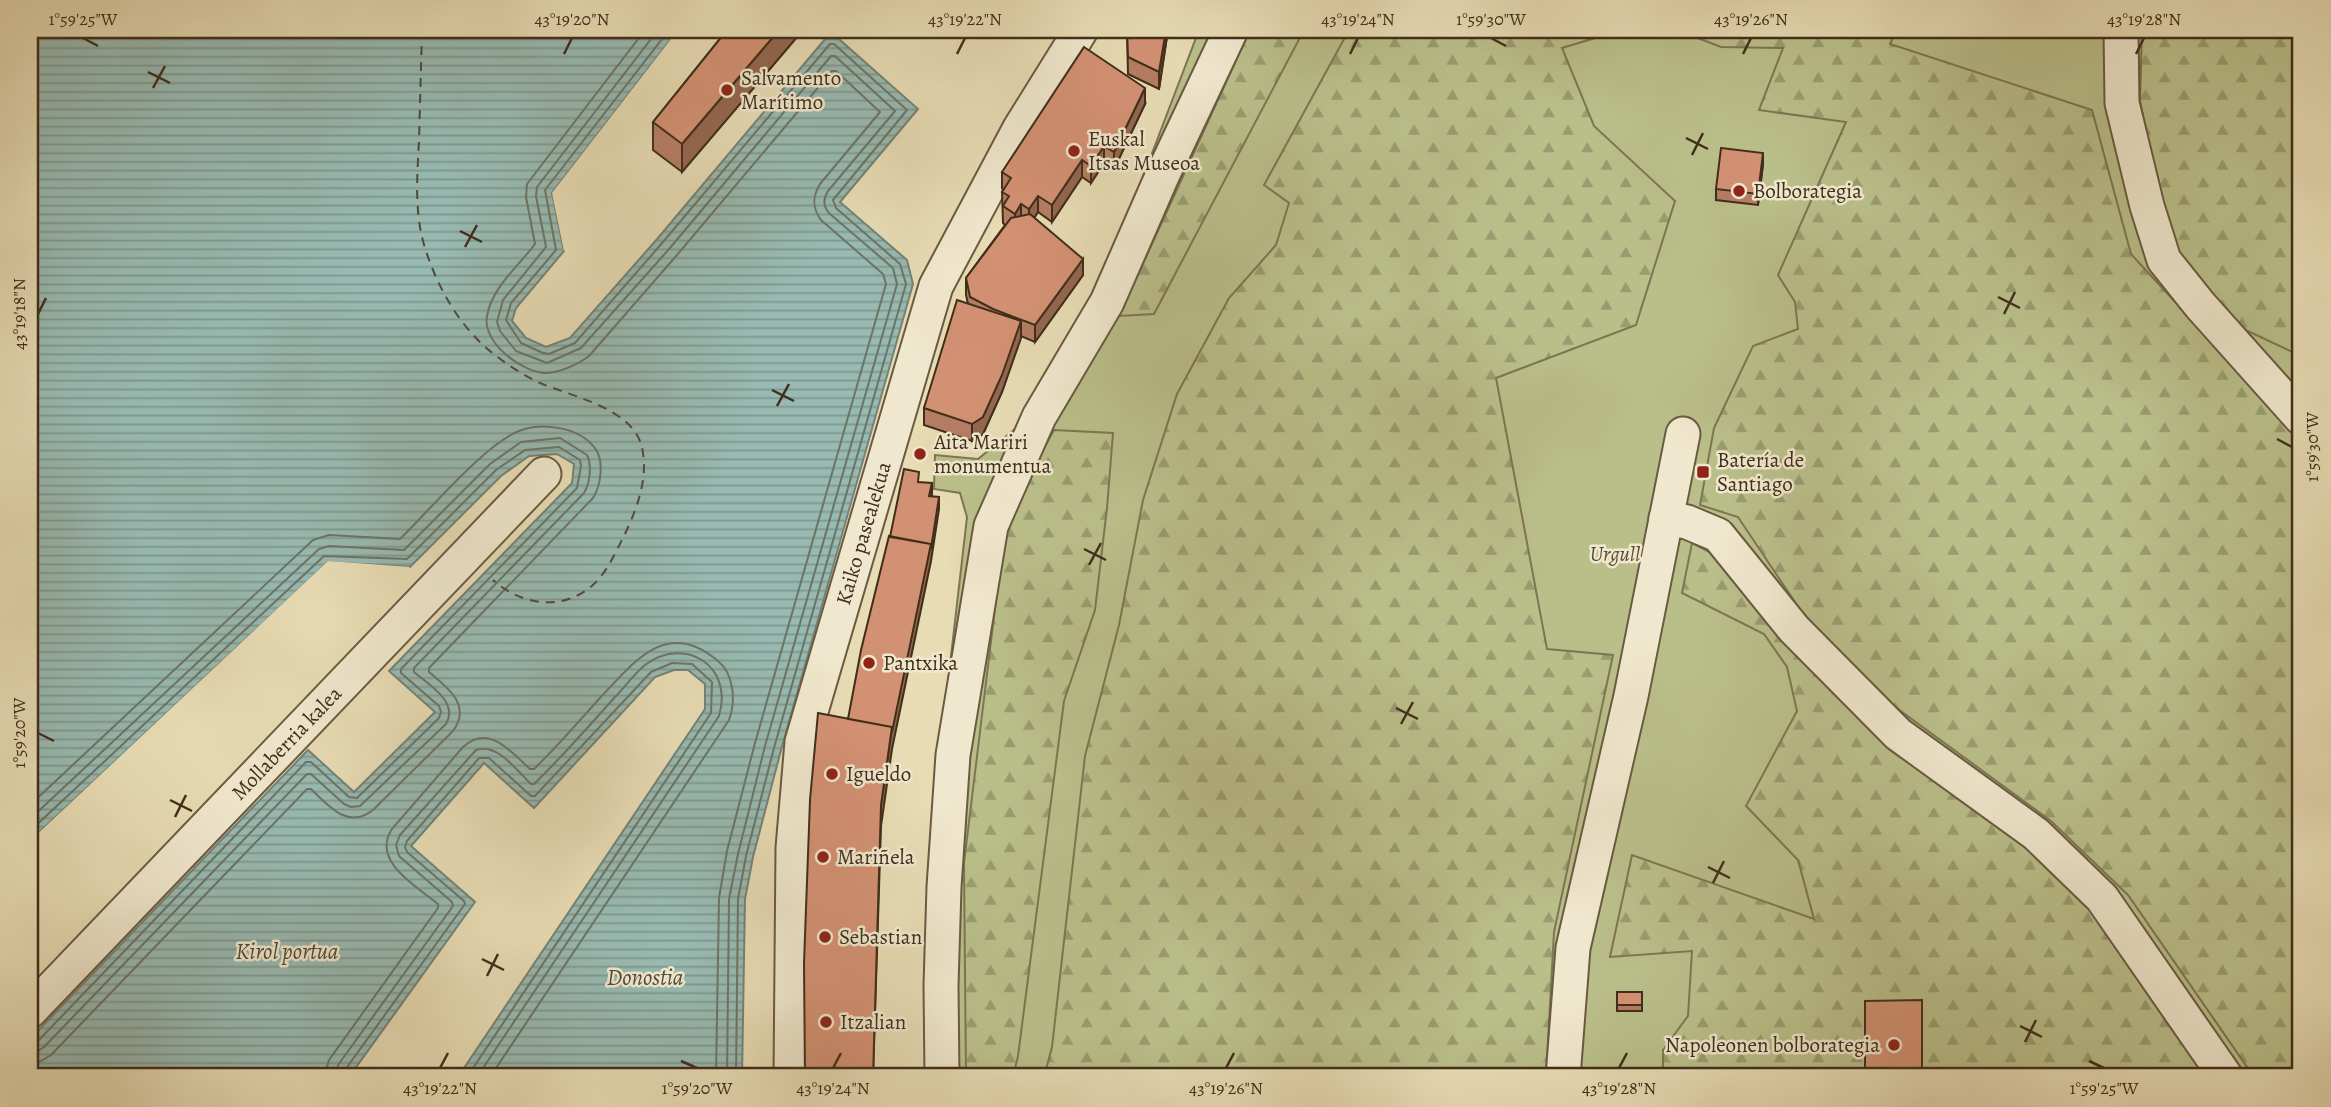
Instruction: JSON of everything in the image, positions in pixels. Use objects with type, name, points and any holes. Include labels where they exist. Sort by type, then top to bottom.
[{"type":"street","name":"Kaiko pasealekua","points":[[791,1077],[793,848],[802,741],[936,286],[1020,128],[1081,30]]},
{"type":"street","points":[[942,1077],[940,985],[953,755],[991,526],[1039,417],[1107,302],[1163,174],[1231,30]]},
{"type":"street","points":[[2121,30],[2122,103],[2147,206],[2164,260],[2301,418]]},
{"type":"street","points":[[1563,1077],[1573,948],[1631,696],[1683,434]]},
{"type":"street","name":"Mollaberria kalea","points":[[30,1011],[544,474]]},
{"type":"street","points":[[1666,518],[1688,522],[1718,536],[1794,629],[1898,734],[2036,834],[2102,898],[2226,1077]]},
{"type":"street","points":[[381,642],[439,613]]},
{"type":"green space","name":"Urgull","points":[[1199,30],[2301,30],[2301,1077],[929,1077],[942,734],[967,517],[960,493],[934,489],[935,455],[978,459],[1015,429],[1103,282]]},
{"type":"green space","points":[[1250,30],[1304,30],[1154,314],[1119,316]]},
{"type":"green space","points":[[1349,30],[1622,30],[1562,48],[1594,126],[1675,201],[1636,325],[1496,378],[1547,649],[1613,655],[1554,932],[1546,1077],[1044,1077],[1052,1047],[1085,756],[1119,625],[1143,500],[1177,394],[1229,298],[1276,245],[1289,203],[1264,185]]},
{"type":"green space","points":[[1677,30],[1897,30],[1890,44],[2092,110],[2131,254],[2301,439],[2301,1077],[2254,1077],[2128,895],[2051,821],[1883,698],[1805,617],[1738,517],[1700,505],[1714,428],[1753,346],[1798,329],[1795,302],[1778,275],[1846,122],[1759,110],[1783,48],[1721,47]]},
{"type":"green space","points":[[2142,30],[2301,30],[2301,356],[2239,327],[2170,246],[2140,101]]},
{"type":"green space","points":[[1054,430],[1113,433],[1095,610],[1064,701],[1018,1056],[1013,1077],[966,1077],[964,863],[1006,518]]},
{"type":"green space","points":[[1692,543],[1725,560],[1806,662],[1890,750],[2029,844],[2101,919],[2212,1077],[1663,1077],[1663,1050],[1688,1016],[1692,951],[1610,957],[1632,855],[1814,919],[1798,860],[1746,806],[1797,711],[1787,667],[1764,634],[1682,593]]},
{"type":"water","points":[[30,30],[678,30],[552,193],[564,251],[516,308],[512,321],[526,338],[546,347],[570,338],[831,32],[918,109],[840,202],[907,260],[913,284],[753,857],[745,899],[742,1077],[458,1077],[705,709],[705,684],[688,670],[674,670],[655,677],[534,808],[484,763],[411,846],[475,902],[349,1077],[30,1077],[30,1039],[308,750],[354,792],[435,712],[389,671],[572,483],[574,464],[557,454],[529,456],[501,476],[410,567],[328,562],[30,841]]},
{"type":"pier","points":[[678,30],[682,30],[556,194],[567,248],[564,251],[552,193]]},
{"type":"pier","points":[[328,561],[410,567],[407,570],[329,565],[30,844],[30,841]]},
{"type":"building","points":[[727,30],[779,30],[682,144],[653,122]]},
{"type":"building","points":[[1127,30],[1166,30],[1159,72],[1128,57]]},
{"type":"building","name":"Euskal Itsas Museoa","points":[[1084,47],[1145,88],[1114,152],[1104,146],[1091,166],[1082,160],[1052,205],[1038,196],[1029,209],[1021,204],[1015,214],[1003,206],[1009,196],[1002,192],[1011,178],[1002,172]]},
{"type":"building","name":"Bolborategia","points":[[1721,148],[1763,153],[1758,194],[1716,189]]},
{"type":"building","points":[[1030,214],[1083,259],[1035,325],[970,297],[966,278],[1011,218]]},
{"type":"building","points":[[957,300],[1021,321],[1002,375],[983,417],[972,424],[924,408]]},
{"type":"building","points":[[904,469],[919,472],[918,482],[932,483],[929,496],[939,497],[931,549],[931,544],[890,537]]},
{"type":"building","points":[[889,536],[931,544],[892,732],[892,727],[848,719],[861,650]]},
{"type":"building","points":[[818,713],[892,727],[881,805],[873,1077],[805,1077],[804,963],[810,800]]},
{"type":"building","points":[[1617,992],[1642,992],[1642,1005],[1617,1005]]},
{"type":"building","name":"Napoleonen bolborategia","points":[[1922,1000],[1922,1077],[1865,1077],[1865,1001]]},
{"type":"ferry route","points":[[422,30],[418,211],[426,251],[445,295],[472,334],[506,363],[540,383],[598,405],[625,421],[635,432],[643,456],[641,491],[629,526],[605,571],[585,591],[572,598],[545,602],[518,596],[493,580]]},
{"type":"place","name":"Salvamento Marítimo","points":[[727,90]]},
{"type":"place","name":"Euskal Itsas Museoa","points":[[1074,151]]},
{"type":"place","name":"Bolborategia","points":[[1739,191]]},
{"type":"place","name":"Aita Mariri monumentua","points":[[920,454]]},
{"type":"place","name":"Batería de Santiago","points":[[1703,472]]},
{"type":"place","name":"Pantxika","points":[[869,663]]},
{"type":"place","name":"Igueldo","points":[[832,774]]},
{"type":"place","name":"Mariñela","points":[[823,857]]},
{"type":"place","name":"Sebastian","points":[[825,937]]},
{"type":"place","name":"Itzalian","points":[[826,1022]]},
{"type":"place","name":"Napoleonen bolborategia","points":[[1894,1045]]},
{"type":"water label","name":"Kirol portua","points":[[287,951]]},
{"type":"water label","name":"Donostia","points":[[645,977]]}]
